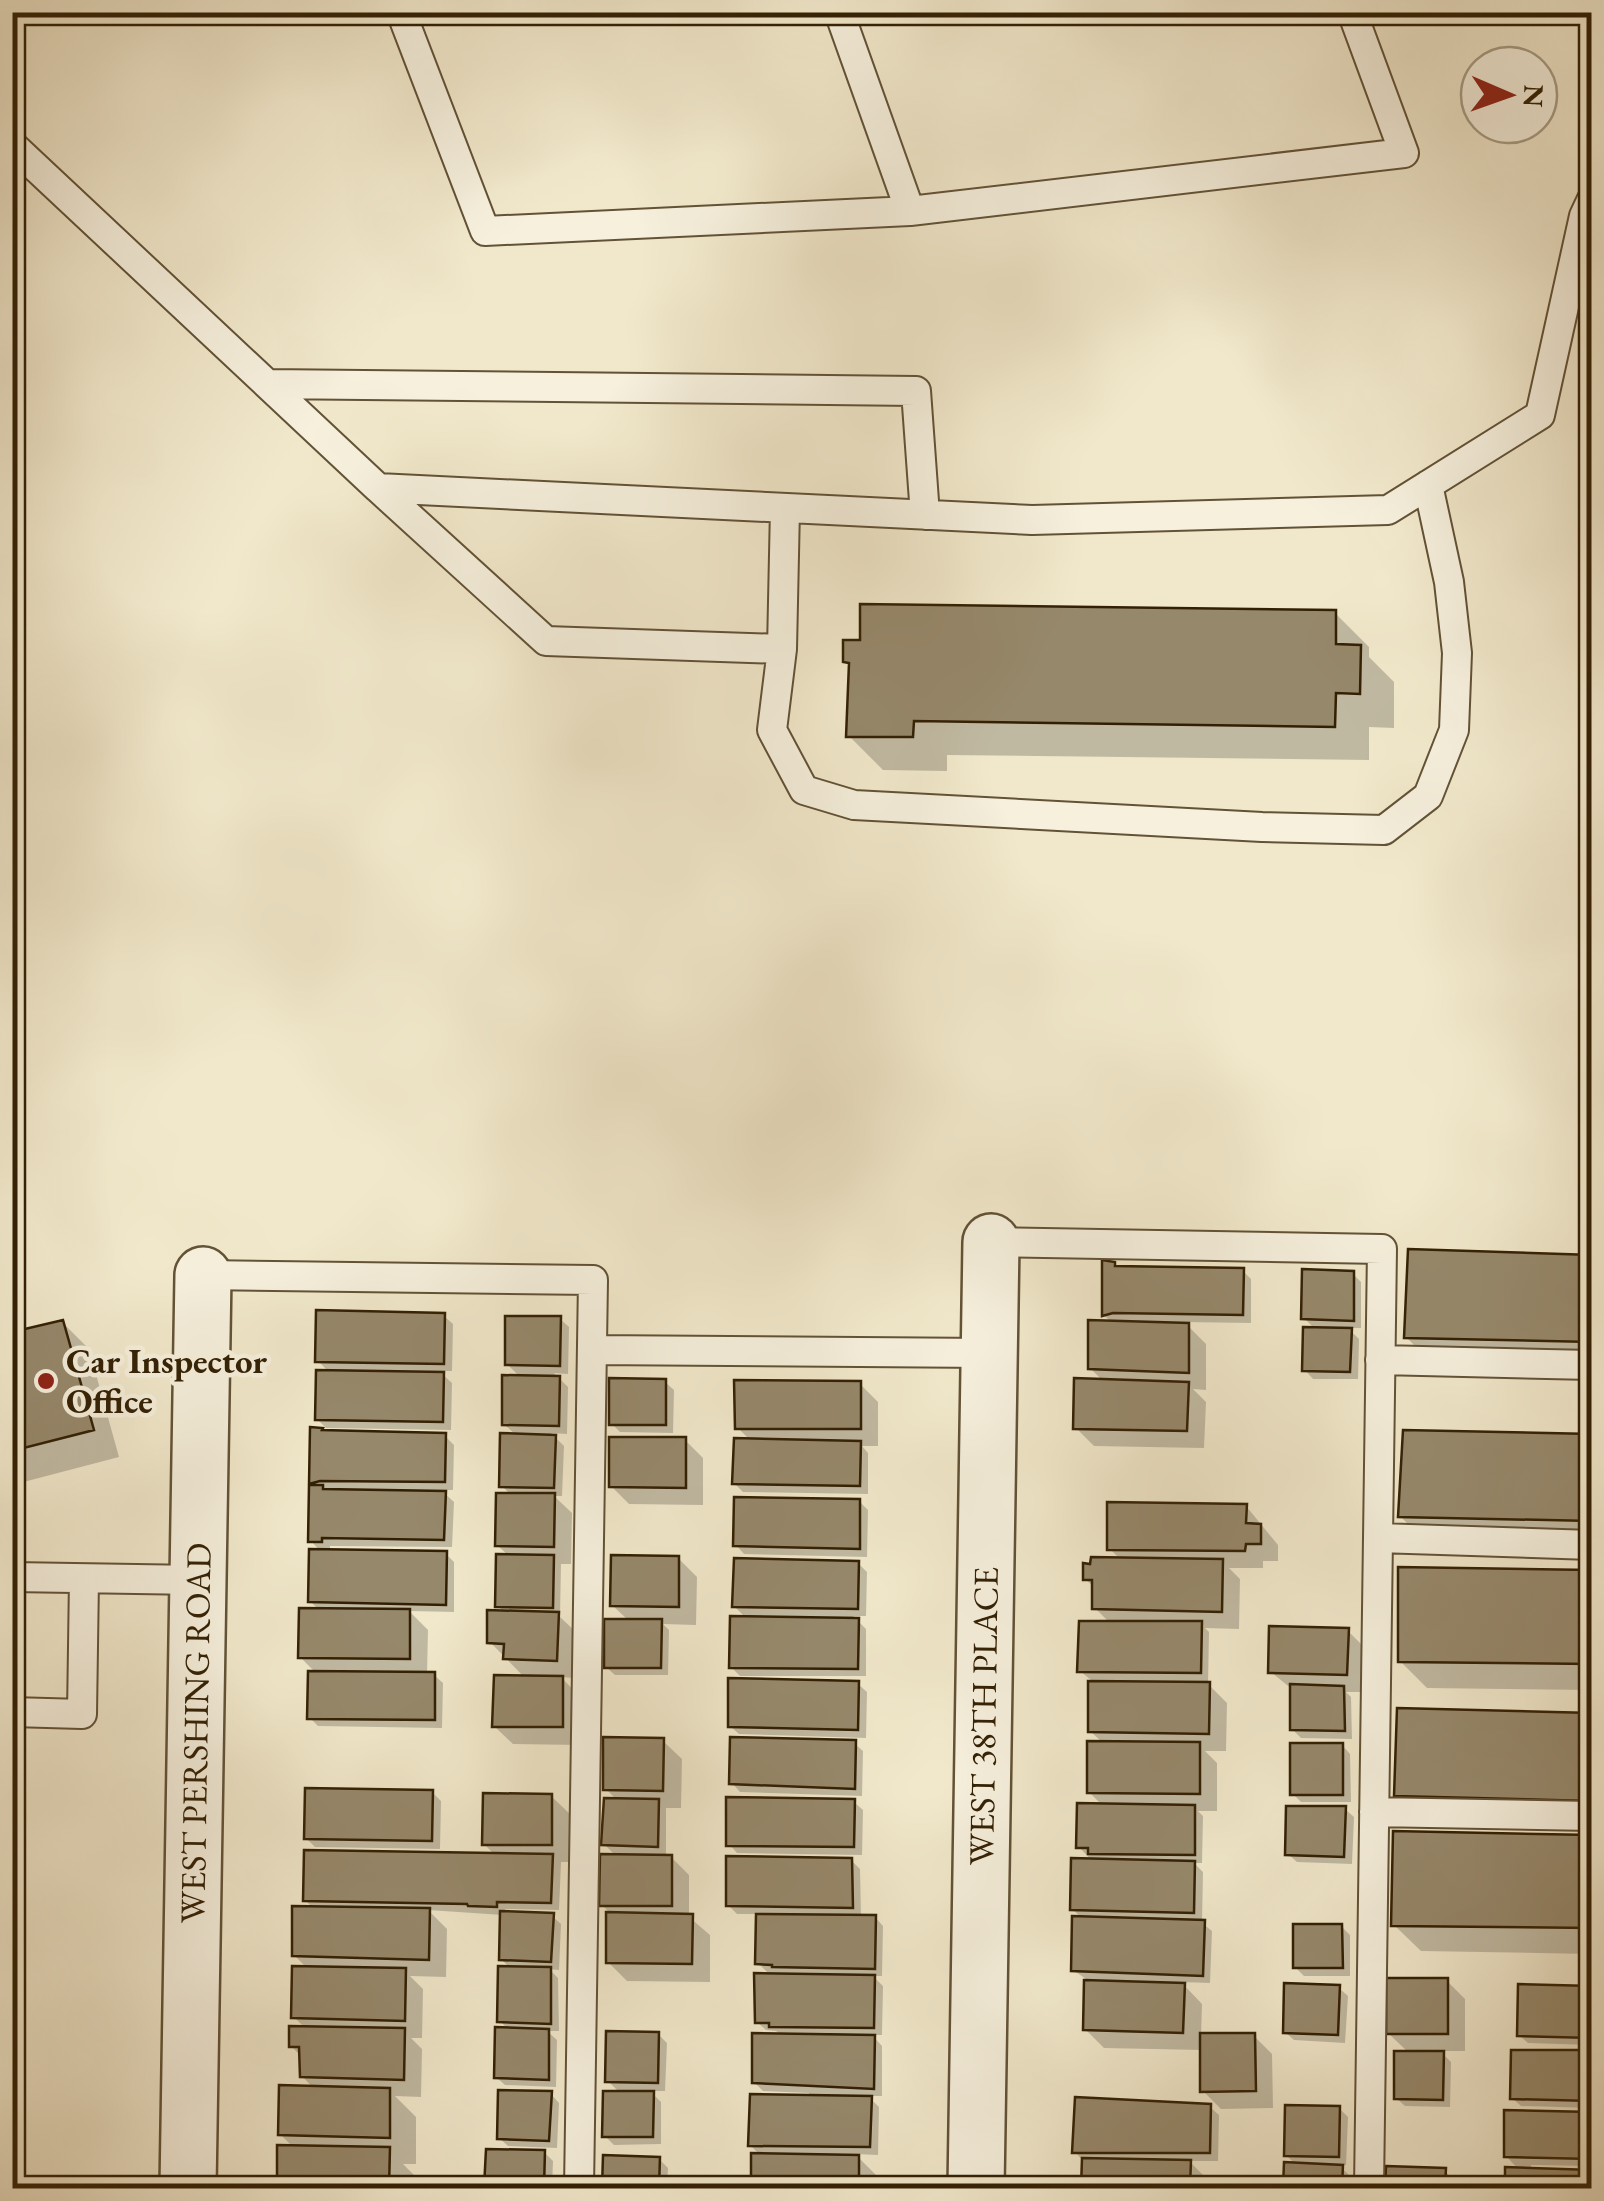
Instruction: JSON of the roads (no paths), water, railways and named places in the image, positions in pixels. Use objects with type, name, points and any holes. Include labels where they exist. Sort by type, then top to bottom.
[{"type":"street","name":"WEST 38TH PLACE","points":[[976,2188],[991,1242]]},
{"type":"street","name":"WEST PERSHING ROAD","points":[[188,2188],[203,1276]]},
{"type":"lane","points":[[400,12],[485,231],[910,211],[1404,153],[1352,12]]},
{"type":"lane","points":[[838,12],[910,211]]},
{"type":"lane","points":[[12,145],[546,641],[782,649]]},
{"type":"lane","points":[[378,488],[1032,520],[1388,510],[1540,415],[1584,216],[1592,199]]},
{"type":"lane","points":[[267,384],[916,391],[925,515]]},
{"type":"lane","points":[[785,508],[782,649],[772,730],[804,790],[854,804],[1384,830],[1428,796],[1454,730],[1458,653],[1450,582],[1428,485]]},
{"type":"lane","points":[[991,1242],[1382,1249],[1368,2188]]},
{"type":"lane","points":[[203,1276],[593,1280],[579,2188]]},
{"type":"lane","points":[[592,1350],[989,1353]]},
{"type":"lane","points":[[1380,1360],[1592,1365]]},
{"type":"lane","points":[[1378,1538],[1592,1545]]},
{"type":"lane","points":[[12,1577],[198,1580]]},
{"type":"lane","points":[[12,1712],[82,1714],[84,1579]]},
{"type":"lane","points":[[1374,1812],[1592,1816]]},
{"type":"place","name":"Car Inspector Office","points":[[46,1381]]}]
